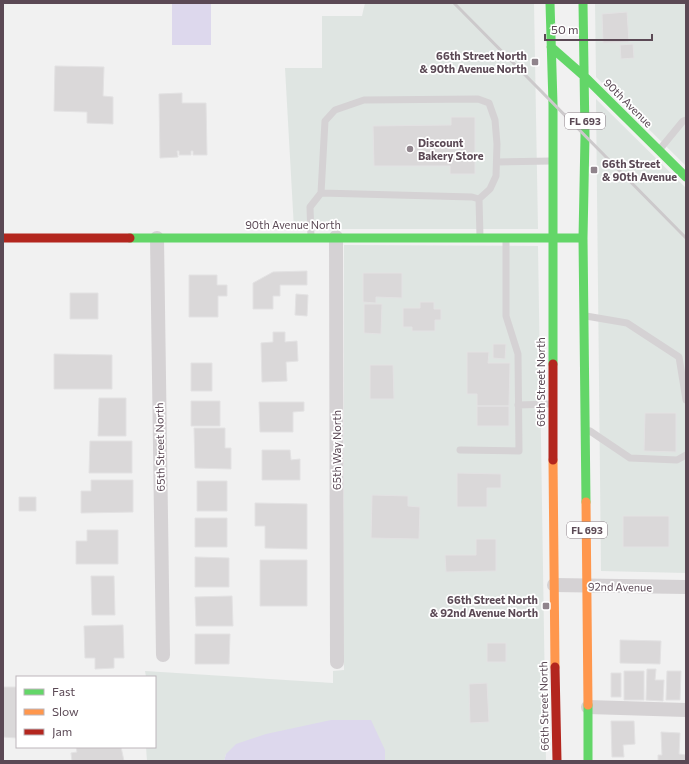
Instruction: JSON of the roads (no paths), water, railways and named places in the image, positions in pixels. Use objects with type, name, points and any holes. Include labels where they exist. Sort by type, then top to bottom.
[{"type":"main road","name":"66th Street North","points":[[550,3],[553,104],[552,238],[554,585],[557,761]]},
{"type":"main road","name":"FL 693","points":[[583,3],[585,136],[583,238],[588,586],[588,761]]},
{"type":"main road","name":"90th Avenue","points":[[551,48],[584,76],[686,177]]},
{"type":"main road","name":"90th Avenue North","points":[[3,238],[583,238]]},
{"type":"street","name":"65th Way North","points":[[336,237],[337,662]]},
{"type":"street","name":"65th Street North","points":[[157,238],[163,655]]},
{"type":"street","name":"92nd Avenue","points":[[554,585],[686,587]]},
{"type":"street","points":[[588,707],[686,710]]},
{"type":"lane","points":[[311,237],[310,207],[322,193],[325,121],[335,110],[364,100],[478,98],[489,102],[495,120],[497,144],[496,176],[490,189],[479,199],[480,238]]},
{"type":"lane","points":[[659,150],[683,121],[686,120]]},
{"type":"lane","points":[[497,162],[553,160]]},
{"type":"lane","points":[[322,193],[472,197],[479,199]]},
{"type":"lane","points":[[460,450],[519,451],[518,354],[506,316],[506,238]]},
{"type":"lane","points":[[584,316],[627,323],[679,357],[686,400]]},
{"type":"lane","points":[[518,405],[553,404]]},
{"type":"lane","points":[[585,428],[630,458],[677,460],[686,455]]},
{"type":"railway","points":[[454,3],[686,238]]},
{"type":"place","name":"66th Street North & 90th Avenue North","points":[[535,62]]},
{"type":"place","name":"Discount Bakery Store","points":[[410,149]]},
{"type":"place","name":"66th Street & 90th Avenue","points":[[594,170]]},
{"type":"place","name":"66th Street North & 92nd Avenue North","points":[[546,606]]}]
